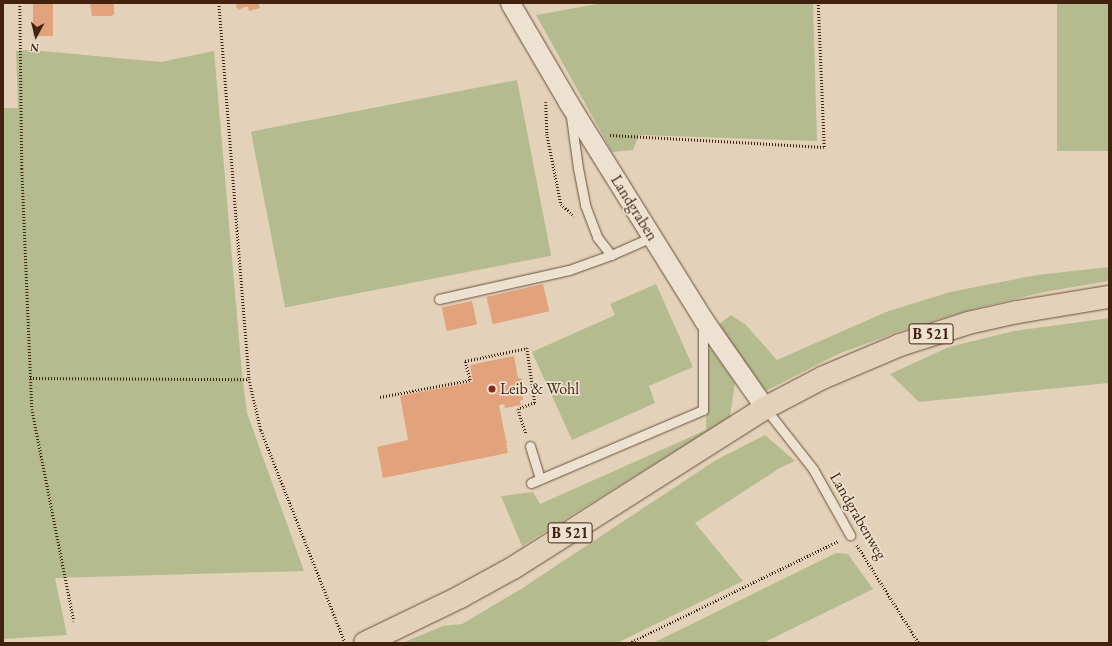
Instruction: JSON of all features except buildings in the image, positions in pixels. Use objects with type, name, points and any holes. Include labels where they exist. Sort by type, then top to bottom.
[{"type":"main road","name":"B 521","points":[[365,643],[460,597],[513,568],[765,408],[822,378],[868,357],[932,333],[1017,312],[1109,297]]},
{"type":"street","name":"Landgraben","points":[[510,3],[568,102],[703,319],[765,408]]},
{"type":"lane","points":[[568,102],[586,205],[597,237],[611,255]]},
{"type":"lane","points":[[439,298],[569,270],[611,255],[652,236]]},
{"type":"lane","points":[[530,483],[702,410],[703,319]]},
{"type":"lane","name":"Landgrabenweg","points":[[765,408],[814,469],[850,535]]},
{"type":"lane","points":[[530,446],[540,478]]},
{"type":"path","points":[[20,3],[22,169],[32,409],[74,621]]},
{"type":"path","points":[[219,3],[249,379],[261,430],[346,643]]},
{"type":"path","points":[[588,134],[824,147],[818,3]]},
{"type":"path","points":[[546,95],[547,134],[561,204],[597,237]]},
{"type":"path","points":[[380,397],[470,380],[465,361],[527,348],[535,403],[518,409],[530,446]]},
{"type":"path","points":[[30,378],[249,379]]},
{"type":"path","points":[[628,643],[850,535]]},
{"type":"path","name":"Landgrabenweg","points":[[850,535],[919,643]]},
{"type":"green space","points":[[603,3],[813,3],[817,141],[639,135],[633,150],[612,152],[536,15]]},
{"type":"green space","points":[[1057,3],[1109,3],[1109,151],[1057,151]]},
{"type":"green space","points":[[31,50],[161,62],[214,51],[242,373],[247,413],[304,571],[55,578],[67,635],[3,639],[3,108],[18,108],[16,51]]},
{"type":"green space","points":[[517,80],[551,256],[285,307],[251,132]]},
{"type":"green space","points":[[1109,267],[1109,281],[1044,292],[973,309],[906,329],[838,354],[762,393],[714,328],[731,315],[746,325],[777,360],[886,312],[950,292],[1037,275]]},
{"type":"green space","points":[[656,284],[693,367],[649,386],[655,403],[572,440],[532,352],[615,315],[610,304]]},
{"type":"green space","points":[[1109,318],[1109,383],[919,402],[890,374],[949,347],[1014,331]]},
{"type":"green space","points":[[708,349],[712,350],[735,383],[730,417],[522,546],[501,496],[533,492],[540,504],[706,430]]},
{"type":"green space","points":[[765,435],[795,461],[780,468],[695,523],[743,581],[617,643],[402,643],[443,626],[462,624],[521,589],[716,460]]},
{"type":"green space","points":[[836,553],[848,554],[873,589],[763,643],[653,643]]},
{"type":"place","name":"Leib & Wohl","points":[[492,389]]}]
